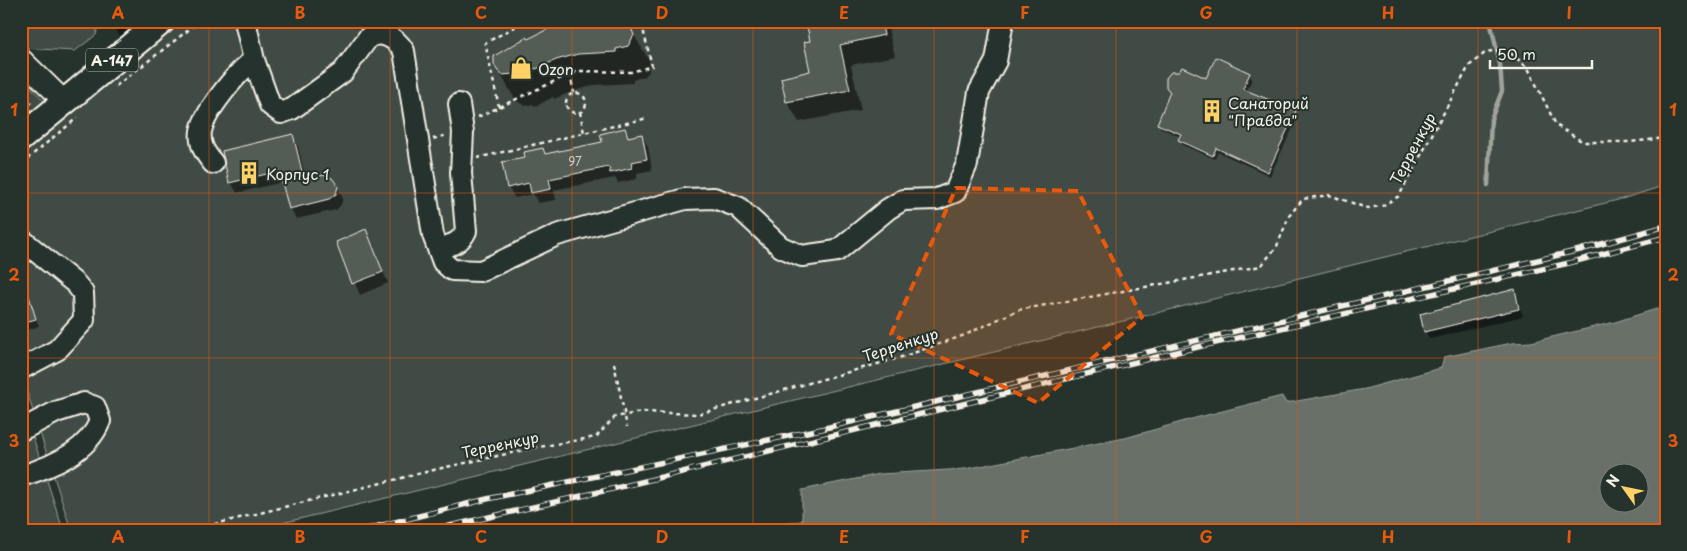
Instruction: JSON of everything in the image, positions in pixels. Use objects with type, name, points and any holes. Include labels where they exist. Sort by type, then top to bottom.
[{"type":"main road","name":"А-147","points":[[21,138],[71,109],[162,21]]},
{"type":"street","points":[[245,21],[254,60],[270,105],[281,113],[312,95],[343,72],[368,38],[380,34],[398,42],[404,51],[433,235],[443,262],[452,270],[481,271],[557,235],[685,199],[714,198],[738,207],[781,247],[802,256],[837,251],[888,209],[903,200],[937,200],[955,192],[966,164],[979,92],[996,61],[1003,21]]},
{"type":"street","points":[[21,59],[71,109]]},
{"type":"street","points":[[213,163],[202,150],[204,124],[210,110],[245,66],[254,60]]},
{"type":"street","points":[[438,248],[456,243],[462,239],[466,231],[461,162],[463,132],[459,104]]},
{"type":"street","points":[[21,368],[57,350],[84,320],[83,293],[76,284],[24,247]]},
{"type":"street","points":[[21,430],[56,412],[84,403],[96,407],[100,421],[90,439],[50,467],[21,476]]},
{"type":"path","points":[[114,87],[200,21]]},
{"type":"path","points":[[526,21],[485,43],[499,107],[580,71],[631,72],[652,66],[641,21]]},
{"type":"path","name":"Терренкур","points":[[191,530],[442,468],[596,437],[615,417],[642,412],[698,414],[899,358],[965,335],[1018,310],[1261,266],[1277,246],[1289,216],[1303,199],[1329,195],[1367,208],[1382,206],[1399,196],[1469,66],[1486,52],[1506,49],[1528,68],[1556,125],[1583,142],[1630,142],[1666,138]]},
{"type":"path","points":[[570,74],[574,93]]},
{"type":"path","points":[[574,93],[583,95],[586,101],[586,107],[580,112],[572,112],[566,104],[568,97],[574,93]]},
{"type":"path","points":[[21,164],[71,109]]},
{"type":"path","points":[[580,112],[584,133]]},
{"type":"path","points":[[461,162],[648,118]]},
{"type":"path","points":[[614,362],[627,427]]},
{"type":"highlighted area","points":[[956,188],[1078,191],[1142,317],[1038,403],[891,334]]},
{"type":"shaded area","points":[[21,21],[99,21],[96,35],[75,51],[21,48]]},
{"type":"shaded area","points":[[163,21],[1666,21],[1666,185],[1622,199],[1148,315],[253,530],[71,530],[21,373],[21,77],[46,103]]},
{"type":"shaded area","points":[[1666,306],[1666,530],[709,530],[802,521],[802,490],[880,474],[965,469],[1125,438],[1282,396],[1286,403],[1365,389],[1441,368],[1444,357],[1512,343],[1531,342],[1615,322]]},
{"type":"shaded area","points":[[21,400],[63,530],[21,530]]},
{"type":"building","points":[[564,21],[628,21],[634,35],[628,46],[616,49],[616,52],[578,54],[556,60],[536,69],[534,68],[517,77],[514,74],[502,75],[497,70],[494,64],[494,56],[527,37],[528,39]]},
{"type":"building","points":[[806,21],[881,21],[884,35],[840,45],[850,90],[786,102],[781,78],[810,71],[804,42],[810,41]]},
{"type":"building","points":[[1216,57],[1250,73],[1243,89],[1296,111],[1268,172],[1216,148],[1213,156],[1178,140],[1181,134],[1157,124],[1170,92],[1166,87],[1166,78],[1171,72],[1179,72],[1182,67],[1206,78]]},
{"type":"building","points":[[625,128],[628,137],[642,134],[647,159],[631,162],[632,168],[610,173],[609,167],[549,179],[551,189],[531,193],[529,183],[507,188],[502,162],[525,158],[524,152],[543,148],[545,154],[602,142],[600,134]]},
{"type":"building","name":"Корпус 1","points":[[293,134],[304,180],[324,175],[332,178],[338,186],[336,194],[329,199],[289,209],[279,171],[229,183],[222,151]]},
{"type":"building","points":[[366,229],[383,272],[352,284],[336,242]]},
{"type":"building","points":[[24,280],[36,319],[21,323],[21,281]]},
{"type":"building","points":[[1515,289],[1519,309],[1424,332],[1420,314]]},
{"type":"waterway","points":[[1488,185],[1491,119],[1502,91],[1500,64],[1490,21]]},
{"type":"railway","points":[[363,530],[487,499],[821,429],[1580,250],[1666,226]]},
{"type":"railway","points":[[432,530],[612,489],[1202,346],[1569,263],[1666,237]]},
{"type":"place","name":"Ozon","points":[[521,68]]},
{"type":"place","name":"Санаторий \"Правда\"","points":[[1212,111]]},
{"type":"place","name":"Корпус 1","points":[[249,173]]}]
